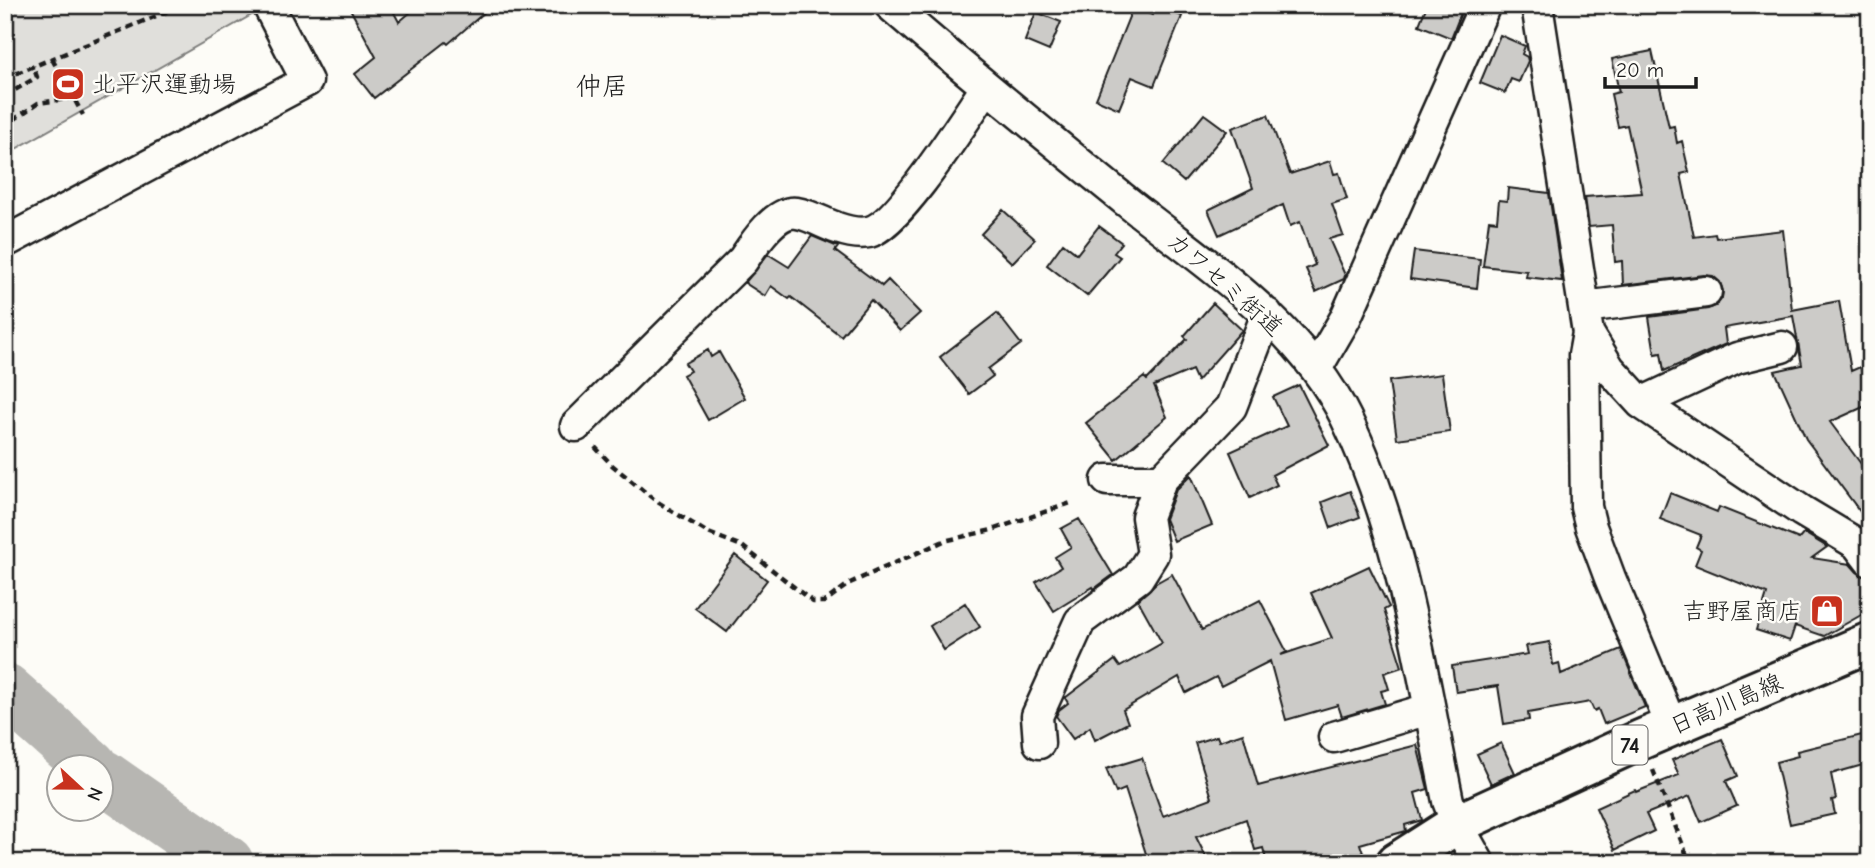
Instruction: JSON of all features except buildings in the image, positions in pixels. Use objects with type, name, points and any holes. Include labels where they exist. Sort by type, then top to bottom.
[{"type":"main road","name":"日高川島線","points":[[1396,863],[1457,824],[1656,734],[1870,642]]},
{"type":"street","points":[[5,242],[307,81],[268,5]]},
{"type":"street","name":"カワセミ街道","points":[[890,5],[986,88],[1267,314],[1316,369],[1346,417],[1374,483],[1402,581],[1448,801],[1457,824],[1479,863]]},
{"type":"street","points":[[1316,369],[1345,319],[1485,5]]},
{"type":"street","points":[[1537,5],[1586,320],[1586,507],[1656,734]]},
{"type":"street","points":[[576,426],[743,260],[760,234],[781,217],[796,212],[845,231],[870,232],[893,215],[911,197],[986,88]]},
{"type":"street","points":[[1586,320],[1706,292]]},
{"type":"street","points":[[1039,743],[1037,716],[1080,621],[1138,578],[1153,555],[1147,517],[1161,480],[1231,407],[1267,314]]},
{"type":"street","points":[[1586,320],[1609,368],[1641,403],[1802,511],[1857,544],[1870,561]]},
{"type":"street","points":[[1641,403],[1737,358],[1782,347]]},
{"type":"street","points":[[1107,480],[1161,480]]},
{"type":"street","points":[[1334,737],[1429,709]]},
{"type":"path","points":[[5,78],[183,5]]},
{"type":"path","points":[[52,59],[83,115]]},
{"type":"path","points":[[5,96],[37,77],[33,66]]},
{"type":"path","points":[[5,117],[9,123],[38,103],[74,97]]},
{"type":"path","points":[[576,426],[612,465],[656,501],[708,533],[743,546],[813,602],[824,602],[850,583],[944,541],[992,530],[1071,503]]},
{"type":"path","points":[[1656,734],[1690,863]]},
{"type":"shaded area","name":"北平沢運動場","points":[[5,5],[253,5],[255,13],[5,155]]},
{"type":"waterway","points":[[5,690],[75,752]]},
{"type":"waterway","points":[[116,786],[227,863]]},
{"type":"place","name":"北平沢運動場","points":[[68,84]]},
{"type":"place","name":"吉野屋商店","points":[[1827,611]]},
{"type":"district","name":"仲居","points":[[602,86]]}]
